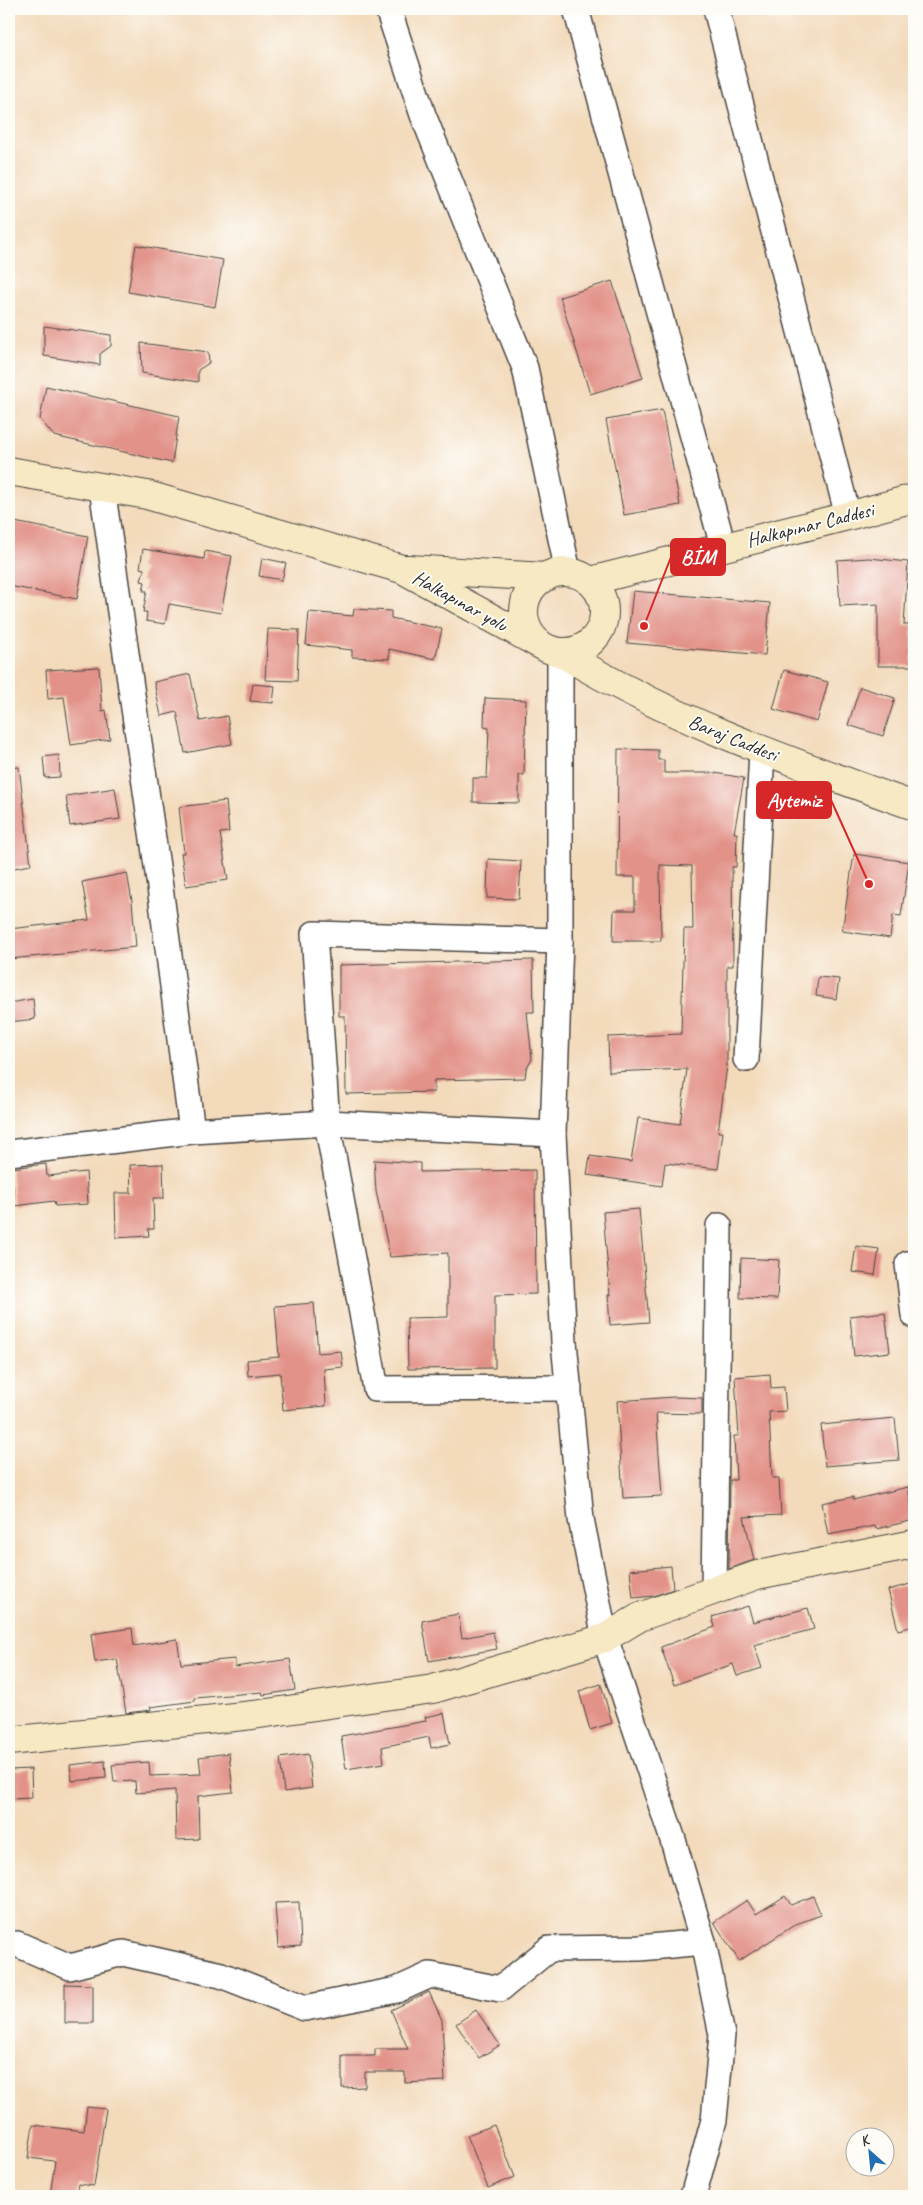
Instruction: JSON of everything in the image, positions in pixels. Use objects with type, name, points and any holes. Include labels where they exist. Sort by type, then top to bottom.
[{"type":"main road","points":[[9,471],[148,495],[402,569]]},
{"type":"main road","name":"Halkapınar Caddesi","points":[[568,576],[723,546],[914,498]]},
{"type":"main road","name":"Halkapınar yolu","points":[[402,569],[568,576]]},
{"type":"main road","name":"Halkapınar yolu","points":[[402,569],[550,648]]},
{"type":"main road","points":[[568,576],[603,599],[604,622],[600,632],[592,642],[583,648],[572,652],[550,648],[532,636],[524,614],[530,592],[568,576]]},
{"type":"main road","name":"Baraj Caddesi","points":[[550,648],[602,678],[642,698],[762,751],[914,806]]},
{"type":"main road","points":[[9,1741],[253,1715],[433,1689],[605,1638],[640,1617],[756,1574],[914,1544]]},
{"type":"street","points":[[388,9],[423,115],[525,368],[568,576]]},
{"type":"street","points":[[576,9],[723,546]]},
{"type":"street","points":[[716,9],[848,516]]},
{"type":"street","points":[[102,488],[160,887],[192,1131]]},
{"type":"street","points":[[550,648],[560,941],[553,1134],[569,1388],[581,1519],[605,1638],[673,1840],[703,1942],[722,2035],[714,2120],[693,2196]]},
{"type":"street","points":[[746,1059],[762,751]]},
{"type":"street","points":[[560,941],[314,934],[327,1123],[376,1390],[569,1388]]},
{"type":"street","points":[[9,1152],[192,1131],[327,1123],[553,1134]]},
{"type":"street","points":[[714,1590],[719,1226]]},
{"type":"street","points":[[908,1264],[914,1315]]},
{"type":"street","points":[[9,1946],[17,1944],[70,1967],[123,1953],[221,1975],[305,2008],[397,1990],[430,1975],[500,1989],[549,1949],[640,1948],[703,1942]]},
{"type":"building","points":[[136,245],[223,260],[215,307],[128,292]]},
{"type":"building","points":[[612,281],[643,378],[590,394],[560,297]]},
{"type":"building","points":[[44,326],[111,335],[111,346],[100,354],[100,365],[44,356]]},
{"type":"building","points":[[141,343],[208,352],[209,363],[198,370],[198,382],[142,373]]},
{"type":"building","points":[[46,386],[179,416],[172,463],[54,436],[40,419]]},
{"type":"building","points":[[662,410],[680,505],[624,515],[606,420]]},
{"type":"building","points":[[9,521],[88,536],[77,599],[9,586]]},
{"type":"building","points":[[143,549],[204,559],[205,551],[232,556],[221,613],[169,604],[165,624],[146,621],[147,612],[143,612],[147,591],[143,591],[145,582],[141,581],[144,569],[140,568]]},
{"type":"building","points":[[262,558],[286,563],[282,580],[259,576]]},
{"type":"building","points":[[869,558],[908,562],[904,625],[912,625],[912,666],[878,666],[878,604],[840,606],[837,560]]},
{"type":"building","points":[[633,591],[770,603],[765,655],[627,643]]},
{"type":"building","points":[[354,609],[391,611],[391,618],[442,629],[435,659],[389,649],[389,659],[352,657],[352,650],[306,645],[309,612],[353,616]]},
{"type":"building","points":[[268,629],[299,630],[297,681],[265,680]]},
{"type":"building","points":[[99,667],[102,711],[106,710],[110,739],[71,745],[64,697],[48,699],[46,670]]},
{"type":"building","points":[[784,670],[828,682],[817,722],[773,709]]},
{"type":"building","points":[[190,674],[200,721],[227,716],[232,744],[185,753],[177,712],[161,716],[154,682]]},
{"type":"building","points":[[253,684],[275,686],[273,703],[250,701]]},
{"type":"building","points":[[860,687],[895,698],[883,736],[848,725]]},
{"type":"building","points":[[485,698],[526,700],[524,775],[519,775],[519,803],[473,802],[473,778],[487,778],[489,728],[484,727]]},
{"type":"building","points":[[618,749],[658,750],[658,760],[664,760],[664,773],[715,773],[744,778],[734,833],[737,833],[736,867],[732,867],[733,966],[727,966],[727,1066],[718,1132],[723,1132],[718,1169],[665,1163],[662,1186],[587,1175],[590,1156],[631,1162],[638,1118],[680,1124],[687,1069],[609,1072],[608,1037],[681,1034],[684,929],[693,929],[692,866],[660,865],[661,941],[613,941],[614,910],[635,910],[635,877],[617,877]]},
{"type":"building","points":[[59,755],[60,777],[45,778],[43,757]]},
{"type":"building","points":[[19,767],[31,865],[9,869],[9,768]]},
{"type":"building","points":[[115,788],[120,819],[70,826],[66,796]]},
{"type":"building","points":[[226,801],[229,832],[220,833],[228,880],[186,886],[181,853],[184,853],[179,807]]},
{"type":"building","points":[[854,854],[909,862],[901,916],[893,915],[890,938],[842,931]]},
{"type":"building","points":[[488,859],[521,861],[519,899],[487,898]]},
{"type":"building","points":[[127,873],[132,901],[136,947],[9,959],[9,929],[89,920],[82,882]]},
{"type":"building","points":[[533,960],[534,1012],[527,1012],[532,1059],[526,1070],[525,1078],[434,1080],[434,1092],[346,1094],[345,1016],[339,1016],[339,965]]},
{"type":"building","points":[[818,977],[839,979],[836,999],[816,996]]},
{"type":"building","points":[[33,999],[35,1019],[9,1022],[9,1003]]},
{"type":"building","points":[[374,1160],[420,1163],[420,1172],[535,1170],[536,1294],[495,1295],[495,1368],[408,1369],[407,1318],[448,1317],[448,1253],[390,1257],[376,1191]]},
{"type":"building","points":[[46,1164],[47,1176],[86,1172],[88,1204],[55,1206],[54,1201],[15,1206],[11,1168]]},
{"type":"building","points":[[163,1164],[164,1198],[153,1198],[154,1229],[148,1229],[149,1236],[116,1238],[115,1193],[131,1193],[130,1165]]},
{"type":"building","points":[[639,1209],[649,1322],[610,1325],[608,1295],[610,1295],[603,1212]]},
{"type":"building","points":[[856,1246],[879,1249],[875,1275],[852,1272]]},
{"type":"building","points":[[741,1258],[779,1260],[777,1299],[740,1298]]},
{"type":"building","points":[[314,1303],[318,1353],[341,1351],[343,1367],[324,1369],[326,1406],[283,1410],[280,1373],[248,1376],[247,1360],[279,1357],[275,1306]]},
{"type":"building","points":[[885,1312],[890,1352],[854,1356],[850,1316]]},
{"type":"building","points":[[770,1374],[771,1388],[784,1387],[786,1411],[769,1412],[772,1478],[779,1478],[781,1515],[744,1517],[754,1560],[729,1569],[730,1480],[736,1480],[734,1436],[739,1436],[735,1377]]},
{"type":"building","points":[[674,1397],[702,1398],[702,1414],[656,1413],[662,1496],[623,1498],[617,1401]]},
{"type":"building","points":[[895,1418],[899,1460],[825,1466],[821,1425]]},
{"type":"building","points":[[908,1487],[914,1520],[876,1529],[875,1526],[828,1535],[822,1503],[853,1497],[853,1500]]},
{"type":"building","points":[[671,1566],[673,1589],[654,1596],[633,1598],[630,1570]]},
{"type":"building","points":[[914,1583],[914,1626],[898,1630],[888,1590]]},
{"type":"building","points":[[748,1606],[753,1622],[808,1608],[814,1629],[754,1645],[762,1668],[737,1676],[733,1664],[674,1685],[661,1647],[715,1627],[712,1617]]},
{"type":"building","points":[[458,1614],[462,1638],[493,1632],[497,1649],[429,1661],[422,1621]]},
{"type":"building","points":[[132,1628],[134,1646],[177,1639],[181,1664],[235,1659],[235,1667],[290,1659],[295,1690],[263,1695],[262,1692],[195,1698],[195,1701],[150,1707],[151,1710],[126,1713],[117,1659],[95,1662],[91,1634]]},
{"type":"building","points":[[601,1684],[612,1723],[590,1730],[579,1691]]},
{"type":"building","points":[[444,1713],[450,1744],[431,1748],[429,1737],[382,1747],[384,1763],[346,1769],[341,1736],[426,1721],[425,1717]]},
{"type":"building","points":[[229,1753],[233,1792],[198,1796],[199,1839],[176,1840],[175,1790],[136,1793],[135,1781],[114,1782],[112,1765],[149,1762],[150,1776],[201,1774],[199,1757]]},
{"type":"building","points":[[308,1754],[312,1788],[284,1792],[280,1758]]},
{"type":"building","points":[[105,1761],[106,1778],[72,1781],[70,1765]]},
{"type":"building","points":[[31,1769],[32,1798],[9,1799],[9,1770]]},
{"type":"building","points":[[785,1896],[791,1905],[813,1896],[821,1915],[796,1924],[739,1961],[714,1922],[747,1900],[756,1914]]},
{"type":"building","points":[[299,1902],[301,1946],[278,1948],[275,1903]]},
{"type":"building","points":[[65,1984],[93,1985],[93,2023],[65,2023]]},
{"type":"building","points":[[429,1992],[442,2020],[445,2081],[405,2083],[405,2072],[365,2072],[365,2087],[342,2088],[342,2056],[375,2056],[375,2049],[408,2049],[391,2010]]},
{"type":"building","points":[[476,2010],[500,2045],[479,2058],[456,2024]]},
{"type":"building","points":[[87,2107],[106,2109],[94,2186],[78,2184],[76,2196],[50,2196],[55,2161],[28,2158],[33,2125],[84,2131]]},
{"type":"building","points":[[494,2125],[515,2177],[488,2188],[467,2135]]},
{"type":"place","name":"BİM","points":[[644,626]]},
{"type":"place","name":"Aytemiz","points":[[869,884]]}]
